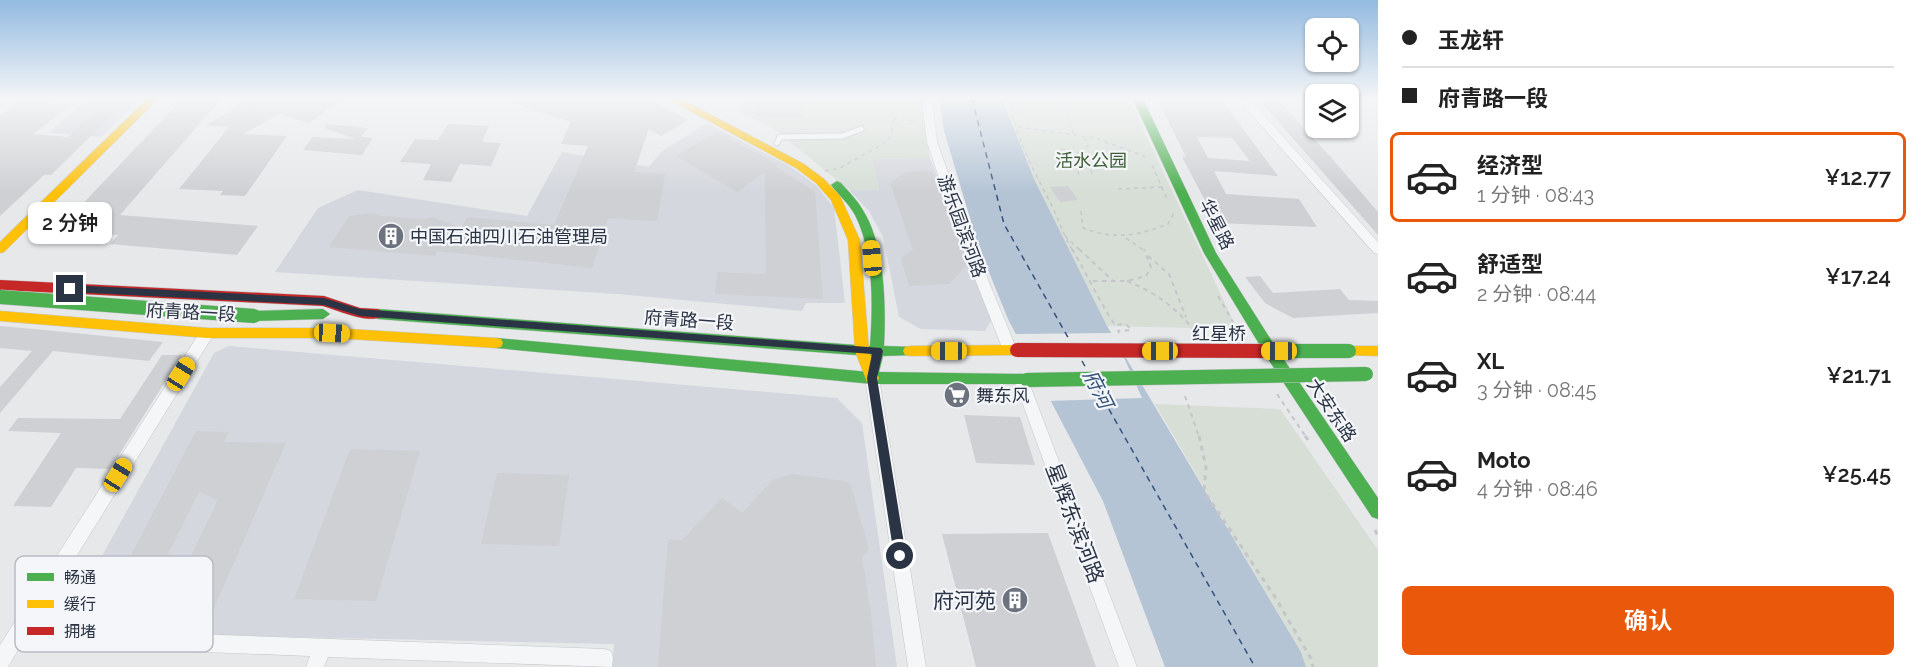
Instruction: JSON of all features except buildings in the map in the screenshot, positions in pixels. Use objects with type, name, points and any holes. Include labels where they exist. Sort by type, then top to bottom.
[{"type":"main road","points":[[0,249],[121,130]]},
{"type":"main road","points":[[731,130],[800,166],[820,181],[836,199],[854,240],[862,351],[872,378]]},
{"type":"main road","points":[[751,130],[822,171],[844,192],[860,214],[870,237],[879,320],[878,351],[872,378]]},
{"type":"main road","name":"华星路","points":[[1153,130],[1210,253],[1275,358]]},
{"type":"main road","name":"府青路一段","points":[[0,285],[324,301],[360,313],[862,351],[1013,350]]},
{"type":"main road","points":[[0,297],[251,320],[332,333]]},
{"type":"main road","points":[[0,304],[251,320],[360,313]]},
{"type":"main road","name":"府青路一段","points":[[0,316],[207,333],[332,333],[511,344],[872,378],[1024,380]]},
{"type":"main road","name":"红星桥","points":[[1013,350],[1378,351]]},
{"type":"main road","name":"大安东路","points":[[1275,358],[1378,512]]},
{"type":"main road","points":[[1024,380],[1372,374]]},
{"type":"street","name":"游乐园滨河路","points":[[931,130],[932,142],[968,246],[1013,350]]},
{"type":"street","points":[[1271,130],[1378,250]]},
{"type":"street","points":[[66,556],[207,333]]},
{"type":"street","points":[[872,378],[917,667]]},
{"type":"street","name":"星辉东滨河路","points":[[1024,380],[1128,667]]},
{"type":"street","points":[[0,662],[15,638]]},
{"type":"street","points":[[213,644],[604,658],[603,667]]},
{"type":"street","points":[[315,667],[322,648]]},
{"type":"lane","points":[[777,143],[780,137],[790,134],[842,137],[859,130]]},
{"type":"path","points":[[822,171],[840,168],[888,141],[890,130]]},
{"type":"path","points":[[1018,130],[1062,233],[1091,281],[1100,303],[1115,325],[1126,324],[1131,330],[1118,331]]},
{"type":"path","points":[[1039,130],[1095,138],[1149,158]]},
{"type":"path","points":[[1072,130],[1074,135]]},
{"type":"path","points":[[1081,153],[1089,144],[1082,136]]},
{"type":"path","points":[[1079,175],[1075,162],[1062,154],[1062,150],[1070,148],[1081,153],[1089,161],[1092,176]]},
{"type":"path","points":[[1118,189],[1161,188]]},
{"type":"path","points":[[1081,211],[1083,228],[1098,235],[1134,241],[1148,255],[1151,267],[1146,276],[1127,281],[1091,281]]},
{"type":"path","points":[[1126,238],[1168,224],[1174,213]]},
{"type":"path","points":[[1062,233],[1113,281]]},
{"type":"path","points":[[1148,255],[1158,261],[1168,272],[1175,284],[1187,320]]},
{"type":"path","points":[[1127,281],[1140,286],[1176,308],[1197,335]]},
{"type":"path","points":[[1184,393],[1197,428],[1206,467],[1204,491],[1275,597],[1310,657],[1313,667]]},
{"type":"shaded area","points":[[51,130],[108,130],[101,137],[48,133]]},
{"type":"shaded area","points":[[696,130],[721,130],[791,167],[817,186],[834,208],[845,303],[806,303],[802,311],[617,294],[275,272],[318,208],[358,190],[527,216],[562,152],[649,167],[661,152]]},
{"type":"shaded area","points":[[930,158],[993,317],[985,331],[921,329],[899,317],[883,237],[869,211],[849,190],[879,190],[872,159]]},
{"type":"shaded area","points":[[229,346],[837,398],[862,423],[897,667],[612,667],[614,644],[213,635],[213,556],[102,556],[214,353]]},
{"type":"green space","points":[[776,130],[926,130],[930,158],[872,159],[879,190],[849,190]]},
{"type":"green space","name":"活水公园","points":[[1014,130],[1144,130],[1237,329],[1107,326],[1034,179]]},
{"type":"green space","points":[[1155,404],[1280,409],[1378,550],[1378,667],[1306,667],[1301,652]]},
{"type":"water","name":"府河","points":[[1014,130],[1034,179],[1107,326],[1301,652],[1306,667],[1165,667],[1103,501],[1008,319],[978,245],[944,131]]},
{"type":"pier","points":[[1113,333],[1142,398],[1048,401],[1012,334]]},
{"type":"ferry route","points":[[980,130],[1004,224],[1070,341]]},
{"type":"ferry route","points":[[1082,361],[1087,370]]},
{"type":"ferry route","points":[[1098,390],[1255,667]]},
{"type":"traffic: fast","points":[[1153,130],[1210,253],[1275,358],[1378,512]]},
{"type":"traffic: fast","points":[[837,185],[860,214],[871,246],[878,313],[874,369]]},
{"type":"traffic: fast","points":[[0,297],[254,316]]},
{"type":"traffic: fast","points":[[254,316],[323,314]]},
{"type":"traffic: fast","points":[[378,314],[862,351],[910,351]]},
{"type":"traffic: fast","points":[[496,343],[872,378],[1027,380]]},
{"type":"traffic: fast","points":[[1273,351],[1349,351]]},
{"type":"traffic: fast","points":[[1027,380],[1366,374]]},
{"type":"traffic: slow","points":[[0,249],[121,130]]},
{"type":"traffic: slow","points":[[732,130],[800,166],[820,181],[836,199],[854,240],[862,351],[872,378]]},
{"type":"traffic: slow","points":[[0,316],[207,333],[332,333],[496,343]]},
{"type":"traffic: slow","points":[[910,351],[1017,350]]},
{"type":"traffic: slow","points":[[1349,351],[1378,351]]},
{"type":"traffic: jam","points":[[0,285],[324,301],[360,313],[378,314]]},
{"type":"traffic: jam","points":[[1017,350],[1273,351]]},
{"type":"place","name":"中国石油四川石油管理局","points":[[391,236]]},
{"type":"place","name":"舞东风","points":[[957,395]]},
{"type":"place","name":"府河苑","points":[[1015,600]]},
{"type":"route","points":[[70,289],[324,301],[360,313],[878,351],[872,378],[900,556]]}]
